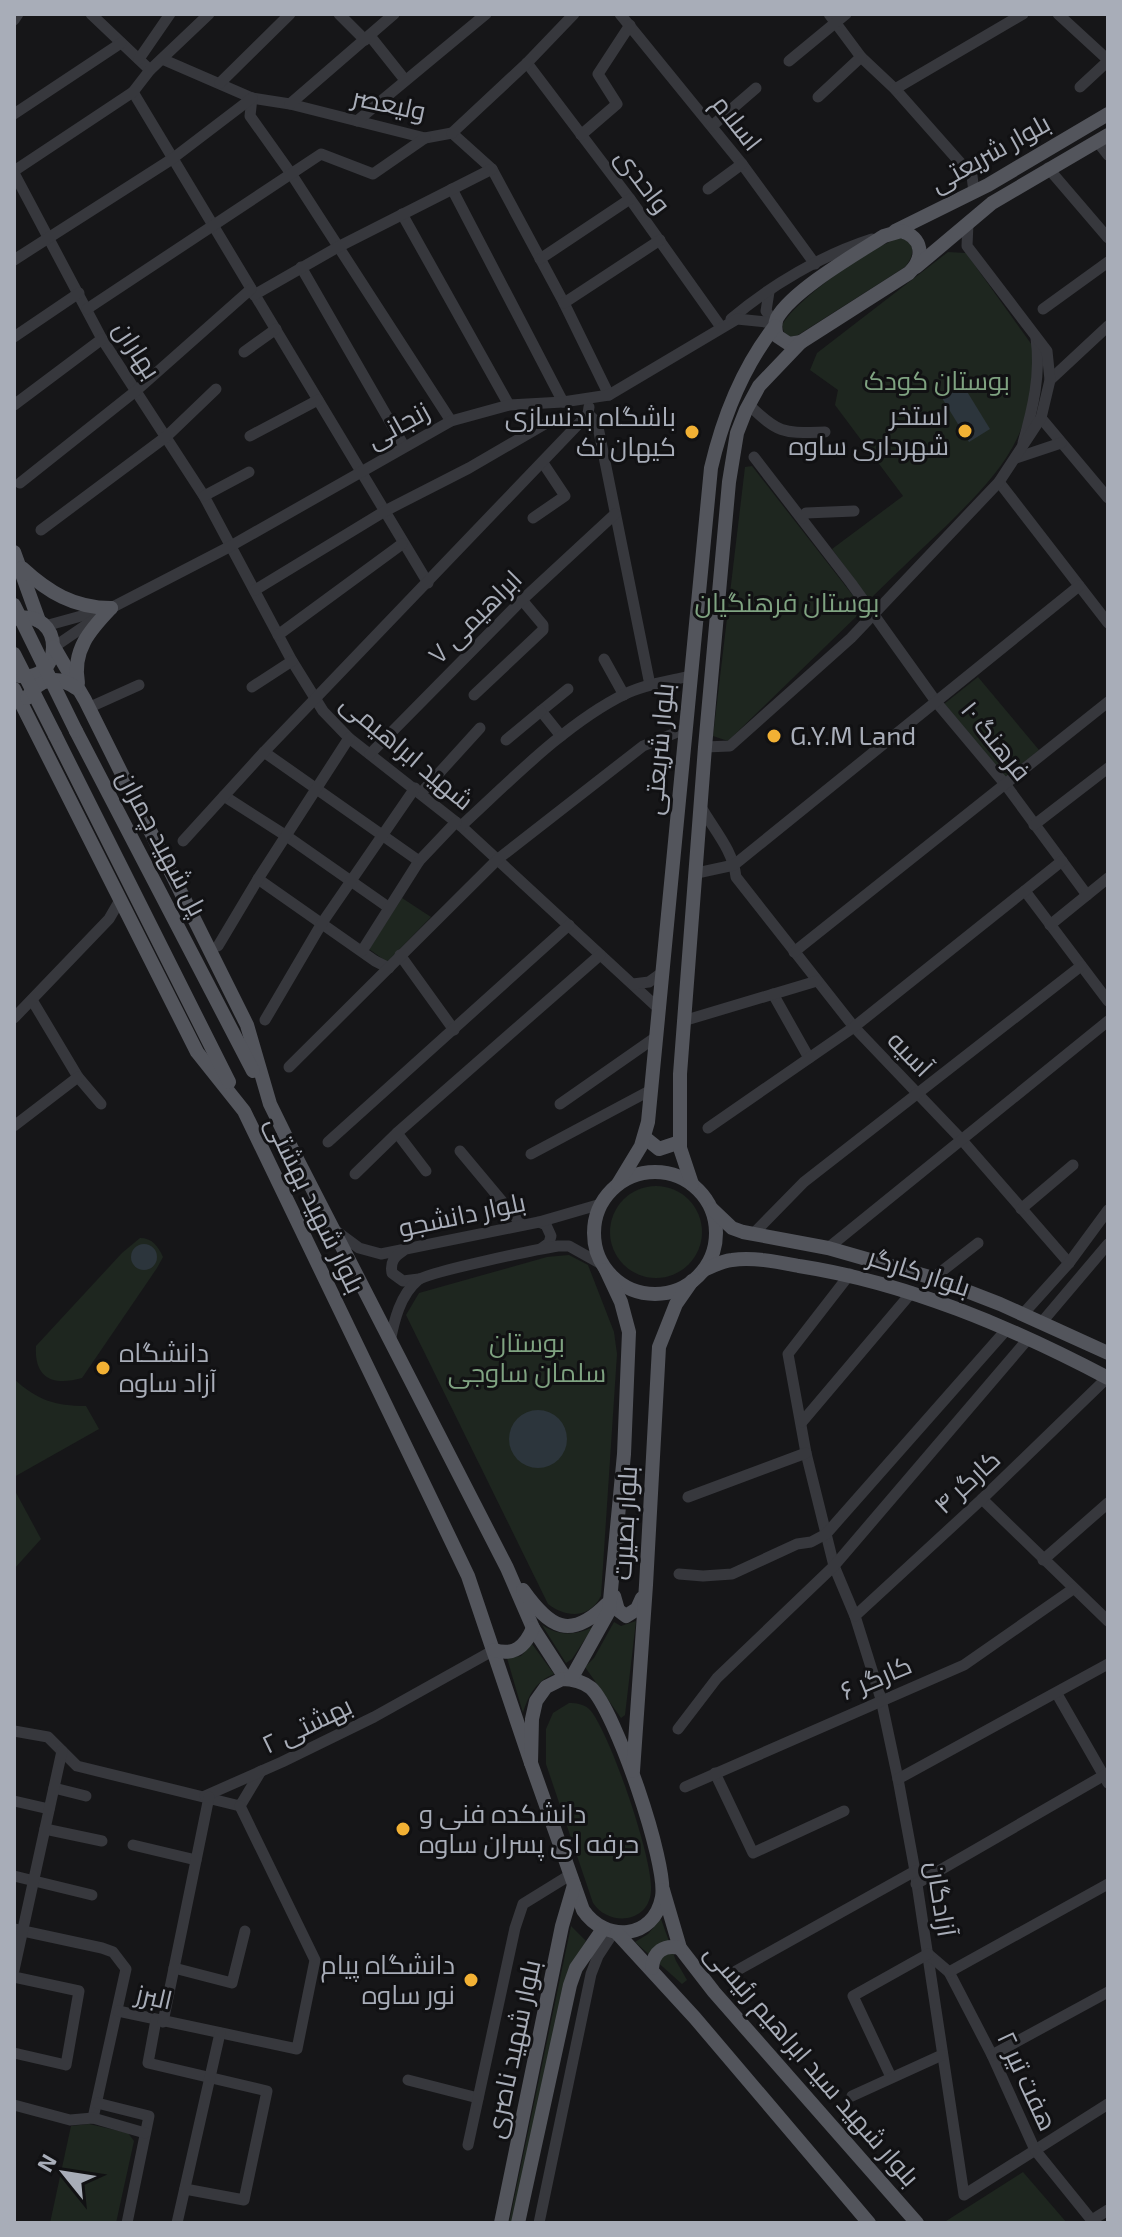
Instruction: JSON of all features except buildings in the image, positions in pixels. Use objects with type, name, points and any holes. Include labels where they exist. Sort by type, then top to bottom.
[{"type":"main road","name":"بلوار شریعتی","points":[[618,1184],[644,1137],[648,1122],[711,468],[727,410],[756,353],[788,305],[816,281],[889,234],[974,192],[1108,114]]},
{"type":"main road","name":"بلوار شریعتی","points":[[692,1184],[682,1159],[680,1142],[683,1021],[729,482],[737,433],[759,386],[801,342],[915,267],[992,203],[1103,138]]},
{"type":"main road","points":[[889,234],[907,233],[917,242],[920,255],[915,267]]},
{"type":"main road","points":[[775,324],[777,336],[782,341],[789,344],[801,342]]},
{"type":"main road","points":[[14,552],[42,624]]},
{"type":"main road","points":[[22,568],[48,589],[70,601],[91,608],[111,608]]},
{"type":"main road","points":[[14,602],[21,586],[22,568]]},
{"type":"main road","name":"پل شهید چمران","points":[[14,602],[76,731],[270,1104]]},
{"type":"main road","points":[[80,691],[76,669],[80,649],[91,629],[111,608]]},
{"type":"main road","points":[[14,619],[27,617],[42,624]]},
{"type":"main road","name":"بلوار شهید بهشتی","points":[[42,624],[50,633],[54,647],[80,691],[247,1025],[270,1104],[507,1568],[533,1628],[569,1679],[588,1685],[594,1691],[624,1751],[632,1775]]},
{"type":"main road","points":[[14,675],[27,677],[42,671],[52,658],[54,647]]},
{"type":"main road","name":"پل شهید چمران","points":[[14,654],[244,1111]]},
{"type":"main road","points":[[20,711],[29,694],[46,680],[59,679],[80,691]]},
{"type":"main road","name":"بلوار شهید بهشتی","points":[[14,689],[20,711],[197,1052],[244,1111],[468,1576],[583,1910],[588,1918],[611,1932]]},
{"type":"main road","points":[[644,1137],[659,1149],[680,1142]]},
{"type":"main road","points":[[650,1172],[676,1175],[692,1184],[712,1209],[716,1227],[715,1245],[704,1270],[674,1292],[642,1293],[622,1285],[604,1267],[594,1241],[596,1216],[601,1204],[618,1184],[650,1172]]},
{"type":"main road","name":"بلوار کارگر","points":[[712,1209],[732,1228],[828,1248],[933,1278],[1042,1322],[1108,1353]]},
{"type":"main road","points":[[742,1259],[739,1253],[741,1239],[750,1234]]},
{"type":"main road","name":"بلوار کارگر","points":[[704,1270],[722,1262],[742,1259],[850,1274],[912,1292],[1007,1329],[1107,1378]]},
{"type":"main road","name":"بلوار بصیرت","points":[[569,1679],[609,1611],[625,1443],[629,1332],[621,1302],[604,1267]]},
{"type":"main road","name":"بلوار بصیرت","points":[[632,1775],[659,1347],[676,1304],[692,1281]]},
{"type":"main road","points":[[507,1568],[535,1607],[550,1621],[561,1626],[578,1626],[590,1621],[610,1601]]},
{"type":"main road","points":[[612,1584],[618,1610],[626,1616],[637,1609],[646,1585]]},
{"type":"main road","points":[[494,1650],[505,1653],[519,1649],[533,1628]]},
{"type":"main road","points":[[531,1763],[532,1719],[536,1701],[546,1687],[569,1679]]},
{"type":"main road","name":"بلوار شهید سید ابراهیم رئیسی","points":[[632,1775],[656,1849],[662,1889],[680,1948],[714,1992],[917,2223]]},
{"type":"main road","name":"بلوار شهید ناصری","points":[[501,2223],[572,1880]]},
{"type":"main road","points":[[611,1932],[631,1931],[647,1923],[659,1908],[662,1889]]},
{"type":"main road","points":[[611,1932],[652,1968],[869,2223]]},
{"type":"main road","name":"بلوار شهید ناصری","points":[[518,2223],[570,1985],[576,1968],[611,1932]]},
{"type":"main road","points":[[652,1968],[658,1951],[666,1947],[680,1948]]},
{"type":"street","points":[[14,20],[18,14]]},
{"type":"street","points":[[91,14],[150,70]]},
{"type":"street","points":[[139,59],[170,14]]},
{"type":"street","points":[[14,172],[133,92],[150,70],[209,14]]},
{"type":"street","points":[[220,83],[290,14]]},
{"type":"street","points":[[339,14],[368,38],[405,80]]},
{"type":"street","points":[[290,104],[394,14]]},
{"type":"street","points":[[357,121],[486,14]]},
{"type":"street","points":[[452,133],[574,14]]},
{"type":"street","points":[[789,61],[832,18],[846,14]]},
{"type":"street","points":[[895,89],[1023,14]]},
{"type":"street","points":[[1058,14],[1108,60],[1080,87]]},
{"type":"street","points":[[581,135],[617,104],[598,74],[624,17]]},
{"type":"street","name":"اسلام","points":[[624,17],[742,164],[815,264]]},
{"type":"street","points":[[832,18],[861,57],[895,89],[972,176],[974,192]]},
{"type":"street","points":[[14,114],[121,43]]},
{"type":"street","points":[[818,97],[861,57]]},
{"type":"street","name":"ولیعصر","points":[[162,59],[252,98],[290,104],[425,138],[452,133],[492,169],[609,395]]},
{"type":"street","name":"واحدی","points":[[527,63],[630,199],[721,327]]},
{"type":"street","points":[[712,126],[756,88]]},
{"type":"street","points":[[133,92],[428,583]]},
{"type":"street","points":[[14,260],[172,159],[252,98]]},
{"type":"street","points":[[252,98],[250,116],[292,175],[451,421]]},
{"type":"street","points":[[87,309],[321,154],[373,174],[425,138]]},
{"type":"street","points":[[1103,138],[1108,155]]},
{"type":"street","points":[[708,189],[742,164]]},
{"type":"street","points":[[1048,168],[1108,238]]},
{"type":"street","points":[[20,483],[253,292],[492,169]]},
{"type":"street","name":"بهاران","points":[[14,172],[102,339],[204,496],[229,547]]},
{"type":"street","points":[[452,189],[563,402]]},
{"type":"street","points":[[540,259],[630,199]]},
{"type":"street","points":[[402,214],[509,405]]},
{"type":"street","points":[[705,747],[730,746],[851,638],[999,482],[1041,418],[1050,380],[1047,351],[967,246],[968,223]]},
{"type":"street","points":[[721,327],[769,291],[815,264],[855,245],[889,234]]},
{"type":"street","points":[[564,303],[660,240]]},
{"type":"street","points":[[944,244],[967,246]]},
{"type":"street","points":[[1043,309],[1108,262]]},
{"type":"street","points":[[301,267],[404,446]]},
{"type":"street","points":[[769,291],[766,311],[775,324]]},
{"type":"street","points":[[14,337],[79,293]]},
{"type":"street","points":[[721,327],[737,319],[775,324]]},
{"type":"street","points":[[747,320],[760,332],[756,353]]},
{"type":"street","points":[[1050,380],[1108,326]]},
{"type":"street","name":"زنجانی","points":[[111,608],[229,547],[451,421],[509,405],[609,395],[721,327]]},
{"type":"street","points":[[244,352],[276,329]]},
{"type":"street","points":[[1018,454],[1037,380],[1039,359],[1036,338]]},
{"type":"street","points":[[14,405],[102,339]]},
{"type":"street","points":[[41,530],[167,436],[216,389]]},
{"type":"street","points":[[183,841],[264,752],[543,463],[588,414],[590,399]]},
{"type":"street","points":[[250,436],[318,400]]},
{"type":"street","points":[[749,405],[770,425],[785,433],[825,432]]},
{"type":"street","points":[[588,414],[597,422],[650,685]]},
{"type":"street","points":[[1041,418],[1108,498]]},
{"type":"street","points":[[255,590],[385,511],[469,468],[550,421]]},
{"type":"street","points":[[1018,454],[1061,443]]},
{"type":"street","name":"فرهنگ ۱۰","points":[[754,457],[937,703],[1005,784],[1087,895]]},
{"type":"street","points":[[533,518],[565,496],[543,463]]},
{"type":"street","points":[[204,496],[249,472]]},
{"type":"street","points":[[1098,486],[1108,476]]},
{"type":"street","points":[[999,482],[1108,623]]},
{"type":"street","points":[[802,518],[806,513],[854,511]]},
{"type":"street","name":"ابراهیمی ۷","points":[[370,754],[522,600],[615,514]]},
{"type":"street","points":[[278,635],[402,544]]},
{"type":"street","name":"شهید ابراهیمی","points":[[229,547],[315,700],[349,738],[458,824],[658,1008]]},
{"type":"street","points":[[697,873],[734,865],[1079,586]]},
{"type":"street","points":[[474,695],[543,630],[543,625],[522,600]]},
{"type":"street","points":[[42,624],[111,608]]},
{"type":"street","points":[[54,647],[111,608]]},
{"type":"street","points":[[604,659],[624,695]]},
{"type":"street","points":[[252,687],[292,661]]},
{"type":"street","points":[[362,951],[419,861],[561,736],[624,695],[650,685],[690,676]]},
{"type":"street","points":[[88,708],[139,685]]},
{"type":"street","points":[[506,740],[568,689]]},
{"type":"street","points":[[794,952],[1108,702]]},
{"type":"street","points":[[541,711],[561,736]]},
{"type":"street","points":[[265,1020],[322,923],[382,835],[418,791],[480,728]]},
{"type":"street","points":[[289,1067],[498,859],[643,746],[685,729]]},
{"type":"street","points":[[218,946],[349,738]]},
{"type":"street","points":[[264,752],[419,861]]},
{"type":"street","points":[[1034,825],[1108,768]]},
{"type":"street","points":[[224,796],[388,907]]},
{"type":"street","name":"آسیه","points":[[701,807],[731,853],[736,877],[854,1027],[961,1139],[1069,1263]]},
{"type":"street","points":[[708,1128],[854,1027],[1062,861]]},
{"type":"street","points":[[1050,925],[1108,878]]},
{"type":"street","points":[[258,879],[389,968]]},
{"type":"street","points":[[1025,891],[1108,1001]]},
{"type":"street","points":[[14,1018],[109,919],[120,900]]},
{"type":"street","points":[[328,1142],[569,925]]},
{"type":"street","points":[[400,955],[454,1030]]},
{"type":"street","points":[[355,1174],[397,1133],[600,955]]},
{"type":"street","points":[[750,1234],[804,1182],[1081,966]]},
{"type":"street","points":[[633,984],[649,982],[663,972]]},
{"type":"street","points":[[683,1021],[817,981]]},
{"type":"street","points":[[773,994],[809,1058]]},
{"type":"street","points":[[32,1000],[78,1077],[101,1104]]},
{"type":"street","points":[[828,1248],[1108,1021]]},
{"type":"street","points":[[560,1104],[656,1037]]},
{"type":"street","points":[[14,1126],[78,1077]]},
{"type":"street","points":[[531,1154],[651,1090]]},
{"type":"street","points":[[397,1133],[426,1171]]},
{"type":"street","points":[[460,1151],[521,1224]]},
{"type":"street","points":[[1021,1209],[1073,1165]]},
{"type":"street","name":"بلوار دانشجو","points":[[336,1231],[359,1248],[381,1254],[539,1222],[601,1204]]},
{"type":"street","points":[[1023,1314],[1069,1263],[1108,1210]]},
{"type":"street","points":[[539,1222],[546,1225],[551,1236],[549,1243],[541,1249]]},
{"type":"street","points":[[933,1278],[978,1243]]},
{"type":"street","points":[[1042,1322],[1108,1244]]},
{"type":"street","name":"بلوار دانشجو","points":[[390,1343],[394,1320],[403,1300],[419,1279],[541,1249],[569,1246],[604,1267]]},
{"type":"street","points":[[404,1251],[395,1257],[391,1265],[392,1273],[403,1281],[419,1279]]},
{"type":"street","name":"آزادگان","points":[[850,1274],[788,1354],[806,1453],[834,1566],[855,1616],[881,1699],[898,1779],[964,2195],[1035,2150]]},
{"type":"street","points":[[802,1422],[912,1292]]},
{"type":"street","points":[[679,1574],[732,1574],[826,1534],[1007,1329]]},
{"type":"street","points":[[678,1729],[717,1678],[834,1566],[1028,1339]]},
{"type":"street","name":"کارگر ۴","points":[[855,1616],[1107,1378]]},
{"type":"street","points":[[688,1497],[806,1453]]},
{"type":"street","points":[[982,1499],[1107,1619]]},
{"type":"street","points":[[1043,1560],[1108,1503]]},
{"type":"street","name":"کارگر ۶","points":[[685,1787],[964,1665],[1073,1589]]},
{"type":"street","name":"بهشتی ۲","points":[[240,1806],[262,1771],[374,1717],[494,1650]]},
{"type":"street","points":[[898,1779],[1108,1664]]},
{"type":"street","points":[[916,1884],[1107,1777],[1057,1694]]},
{"type":"street","points":[[14,1731],[48,1737],[77,1766],[240,1806]]},
{"type":"street","points":[[14,1970],[18,1930],[34,1881],[62,1751]]},
{"type":"street","points":[[207,1796],[262,1771]]},
{"type":"street","points":[[715,1773],[753,1853],[844,1811]]},
{"type":"street","points":[[54,1788],[86,1796]]},
{"type":"street","points":[[185,2189],[244,2200],[267,2091],[148,2063],[174,1968],[207,1796]]},
{"type":"street","points":[[14,1801],[49,1809]]},
{"type":"street","name":"البرز","points":[[18,1930],[113,1952],[126,1969],[118,2011],[297,2049],[315,1960],[240,1806]]},
{"type":"street","points":[[45,1829],[102,1841]]},
{"type":"street","points":[[133,1845],[196,1860]]},
{"type":"street","points":[[736,1971],[915,1871]]},
{"type":"street","points":[[14,1876],[92,1895]]},
{"type":"street","points":[[468,2145],[515,1928],[523,1904],[572,1880]]},
{"type":"street","points":[[949,1972],[1108,1884]]},
{"type":"street","points":[[174,1968],[232,1983],[245,1931]]},
{"type":"street","points":[[539,2223],[591,1974],[611,1932]]},
{"type":"street","points":[[891,2077],[853,1996],[928,1954]]},
{"type":"street","name":"هفت تیر ۲","points":[[928,1954],[949,1972],[992,2055],[1035,2150],[1093,2221]]},
{"type":"street","points":[[14,1977],[79,1991],[66,2065],[14,2053]]},
{"type":"street","points":[[992,2055],[1108,1992]]},
{"type":"street","points":[[93,2118],[118,2011]]},
{"type":"street","points":[[177,2223],[220,2033]]},
{"type":"street","points":[[852,2096],[942,2055]]},
{"type":"street","points":[[408,2080],[478,2098]]},
{"type":"street","points":[[97,2103],[149,2116],[127,2223]]},
{"type":"street","points":[[1035,2150],[1108,2104]]},
{"type":"street","points":[[14,2105],[70,2120],[93,2118],[145,2133]]},
{"type":"street","points":[[1093,2221],[1108,2210]]},
{"type":"green space","points":[[900,238],[909,243],[912,250],[905,267],[798,335],[790,337],[784,332],[782,325],[790,314],[818,288],[872,251]]},
{"type":"green space","name":"بوستان کودک","points":[[948,252],[966,253],[1032,345],[1033,372],[1027,410],[1012,448],[989,481],[869,600],[832,549],[903,496],[835,405],[838,390],[810,370],[817,353]]},
{"type":"green space","name":"بوستان فرهنگیان","points":[[752,466],[858,602],[860,613],[728,741],[713,736],[745,467]]},
{"type":"green space","points":[[978,677],[1039,750],[1005,778],[944,704]]},
{"type":"green space","points":[[402,898],[431,917],[387,962],[369,949]]},
{"type":"green space","points":[[656,1186],[673,1190],[688,1200],[698,1215],[702,1232],[698,1249],[688,1264],[673,1274],[656,1278],[639,1274],[624,1264],[614,1249],[610,1232],[614,1215],[624,1200],[639,1190]]},
{"type":"green space","points":[[140,1238],[151,1241],[163,1257],[82,1378],[55,1380],[42,1373],[36,1346],[122,1253]]},
{"type":"green space","name":"بوستان سلمان ساوجی","points":[[569,1255],[588,1265],[614,1332],[617,1354],[601,1596],[590,1609],[577,1614],[562,1612],[548,1604],[406,1315],[419,1293],[547,1257]]},
{"type":"green space","points":[[14,1379],[47,1400],[86,1406],[99,1429],[14,1477]]},
{"type":"green space","points":[[14,1489],[41,1539],[14,1569]]},
{"type":"green space","points":[[636,1621],[625,1715],[621,1718],[585,1667],[594,1658],[614,1622],[621,1626]]},
{"type":"green space","points":[[542,1625],[567,1634],[593,1627],[572,1659],[566,1663]]},
{"type":"green space","points":[[532,1644],[554,1674],[534,1690],[523,1713],[507,1658],[521,1656]]},
{"type":"green space","points":[[569,1703],[586,1707],[599,1725],[638,1826],[651,1891],[649,1902],[643,1910],[627,1918],[609,1916],[593,1903],[546,1764],[546,1729],[553,1713]]},
{"type":"green space","points":[[661,1919],[676,1961],[687,1980],[682,1984],[635,1942],[648,1934]]},
{"type":"green space","points":[[571,1926],[586,1941],[569,1968],[514,2223],[509,2223]]},
{"type":"green space","points":[[89,2124],[128,2133],[134,2141],[116,2223],[50,2223],[71,2126]]},
{"type":"green space","points":[[1023,2172],[1067,2223],[943,2223]]},
{"type":"shaded area","points":[[963,385],[990,429],[969,442],[942,398]]},
{"type":"shaded area","points":[[144,1244],[153,1248],[157,1257],[153,1266],[144,1270],[135,1266],[131,1257],[135,1248]]},
{"type":"shaded area","points":[[538,1410],[558,1419],[567,1439],[558,1459],[538,1468],[518,1459],[509,1439],[518,1419]]},
{"type":"place","name":"استخر شهرداری ساوه","points":[[965,431]]},
{"type":"place","name":"باشگاه بدنسازی کیهان تک","points":[[692,432]]},
{"type":"place","name":"G.Y.M Land","points":[[774,736]]},
{"type":"place","name":"دانشگاه آزاد ساوه","points":[[103,1368]]},
{"type":"place","name":"دانشکده فنی و حرفه ای پسران ساوه","points":[[403,1829]]},
{"type":"place","name":"دانشگاه پیام نور ساوه","points":[[471,1980]]}]
